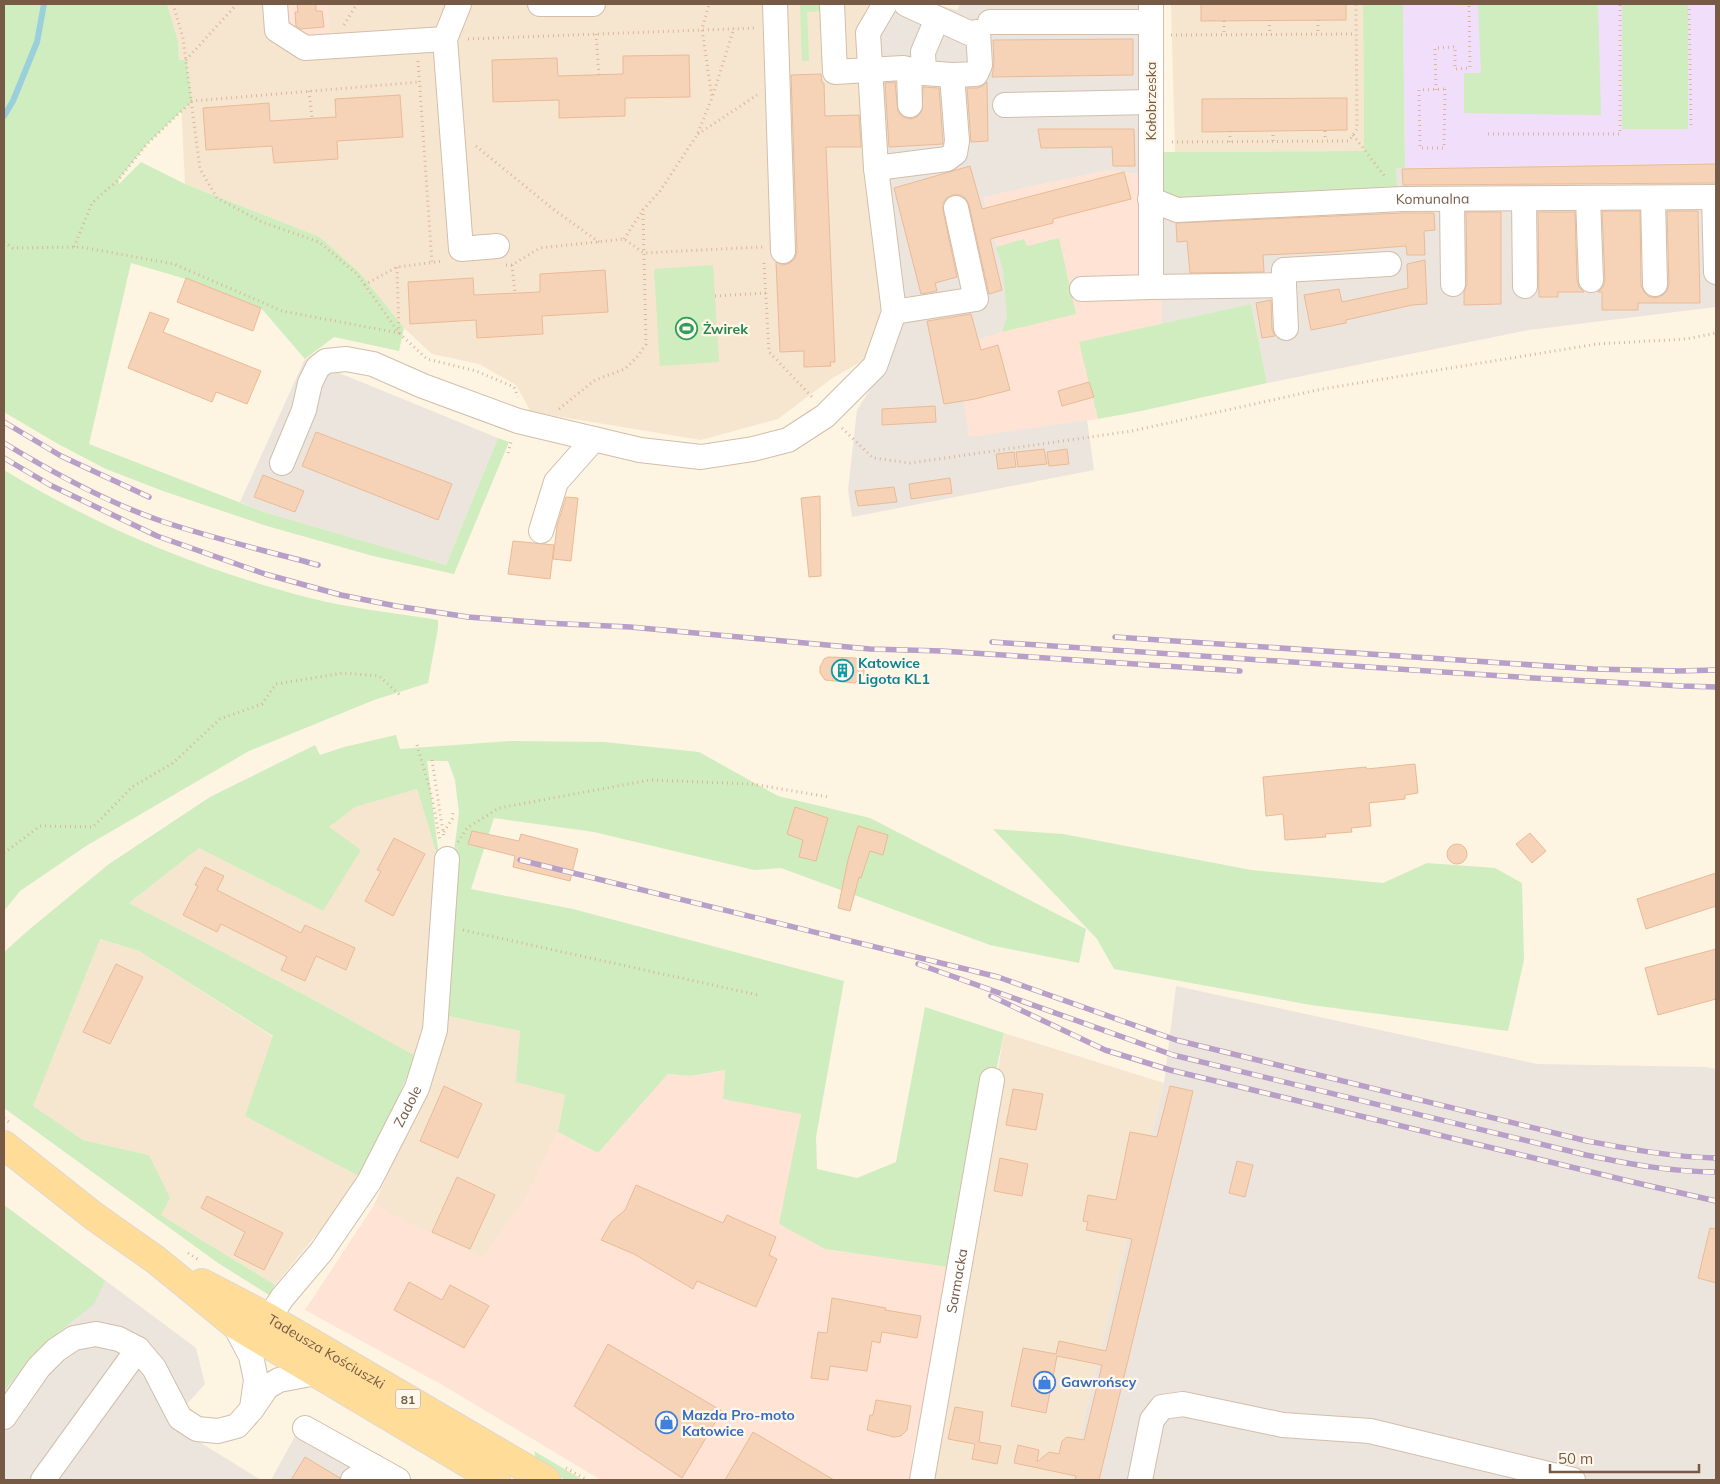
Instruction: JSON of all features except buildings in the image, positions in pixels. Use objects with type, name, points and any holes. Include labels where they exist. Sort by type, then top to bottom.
[{"type":"main road","name":"Tadeusza Kościuszki","points":[[10,1136],[95,1217],[156,1260],[234,1324],[476,1472],[496,1480]]},
{"type":"main road","name":"Tadeusza Kościuszki","points":[[156,1260],[270,1318],[546,1480]]},
{"type":"street","points":[[275,4],[277,30],[305,48],[444,40]]},
{"type":"street","points":[[459,4],[444,40],[461,249],[497,246]]},
{"type":"street","points":[[540,4],[593,4]]},
{"type":"street","points":[[832,4],[835,72],[903,68],[916,72],[952,75],[976,74],[980,66],[978,32],[969,34],[906,4]]},
{"type":"street","points":[[282,463],[304,410],[310,383],[318,367],[326,361],[346,359],[373,364],[522,427],[594,439],[640,450],[701,457],[752,449],[788,440],[828,414],[875,366],[894,312],[876,168],[868,33],[885,4]]},
{"type":"street","points":[[775,15],[784,251]]},
{"type":"street","points":[[910,105],[916,72],[937,19]]},
{"type":"street","points":[[990,22],[1151,20]]},
{"type":"street","name":"Kołobrzeska","points":[[1151,20],[1151,287]]},
{"type":"street","points":[[876,168],[947,159],[955,153],[957,141],[952,75]]},
{"type":"street","points":[[1005,105],[1151,102]]},
{"type":"street","points":[[1715,197],[1716,272]]},
{"type":"street","name":"Komunalna","points":[[1150,199],[1177,210],[1402,200],[1715,197]]},
{"type":"street","points":[[1588,198],[1591,280]]},
{"type":"street","points":[[1652,198],[1655,284]]},
{"type":"street","points":[[1452,199],[1453,284]]},
{"type":"street","points":[[1524,199],[1525,286]]},
{"type":"street","points":[[894,312],[976,299],[956,208]]},
{"type":"street","points":[[1286,328],[1284,270],[1389,264]]},
{"type":"street","points":[[1082,289],[1284,285]]},
{"type":"street","points":[[541,531],[556,482],[594,439]]},
{"type":"street","name":"Zadole","points":[[270,1318],[282,1298],[321,1252],[370,1182],[417,1088],[435,1030],[447,859]]},
{"type":"street","name":"Sarmacka","points":[[922,1480],[992,1080]]},
{"type":"street","points":[[234,1324],[251,1356],[256,1380],[252,1409]]},
{"type":"street","points":[[4,1417],[39,1366],[56,1350],[74,1338],[96,1334],[119,1339],[138,1349],[154,1368],[180,1418],[197,1429],[218,1431],[237,1426],[252,1409],[267,1387],[280,1380],[316,1373]]},
{"type":"street","points":[[44,1480],[138,1349]]},
{"type":"street","points":[[1140,1480],[1152,1420],[1162,1407],[1183,1404],[1283,1425],[1370,1431],[1573,1480]]},
{"type":"street","points":[[305,1428],[398,1480]]},
{"type":"street","points":[[353,1480],[373,1466]]},
{"type":"path","points":[[173,4],[183,38],[200,169],[217,198],[262,222],[319,242],[357,274],[399,333],[427,359],[476,371],[514,387],[521,406],[522,427]]},
{"type":"path","points":[[186,60],[237,4]]},
{"type":"path","points":[[710,4],[702,29],[712,98]]},
{"type":"path","points":[[1151,142],[1349,141],[1357,129],[1356,4]]},
{"type":"path","points":[[1436,90],[1435,48],[1455,47],[1455,69],[1470,68],[1469,4]]},
{"type":"path","points":[[1488,134],[1620,134],[1620,4]]},
{"type":"path","points":[[1689,4],[1691,129]]},
{"type":"path","points":[[444,40],[734,28],[775,15]]},
{"type":"path","points":[[1151,20],[1224,35],[1356,34]]},
{"type":"path","points":[[1224,20],[1224,35]]},
{"type":"path","points":[[1269,20],[1270,35]]},
{"type":"path","points":[[1318,20],[1318,34]]},
{"type":"path","points":[[624,239],[642,210],[660,191],[697,135],[712,98],[734,28]]},
{"type":"path","points":[[596,34],[599,75]]},
{"type":"path","points":[[364,285],[397,267],[432,263],[416,41]]},
{"type":"path","points":[[697,135],[777,79]]},
{"type":"path","points":[[74,247],[92,203],[119,179],[147,144],[192,101],[419,82]]},
{"type":"path","points":[[1445,89],[1444,148],[1420,148],[1419,90],[1436,90],[1445,89]]},
{"type":"path","points":[[309,91],[312,118]]},
{"type":"path","points":[[1230,131],[1230,142]]},
{"type":"path","points":[[1273,131],[1273,141]]},
{"type":"path","points":[[1325,131],[1325,141]]},
{"type":"path","points":[[1353,134],[1402,200]]},
{"type":"path","points":[[473,144],[553,209],[599,242]]},
{"type":"path","points":[[508,453],[522,427],[595,380],[625,368],[638,356],[646,344],[642,210]]},
{"type":"path","points":[[515,293],[512,265],[540,248],[624,239],[644,253],[764,247],[769,352],[873,458],[910,463],[1132,430],[1322,389],[1597,344],[1686,339],[1716,333]]},
{"type":"path","points":[[4,242],[13,248],[82,247],[174,264],[282,310],[399,333]]},
{"type":"path","points":[[397,267],[399,333]]},
{"type":"path","points":[[715,296],[766,293]]},
{"type":"path","points":[[4,853],[40,826],[93,826],[132,787],[173,763],[220,719],[262,704],[276,684],[343,673],[379,676],[401,696]]},
{"type":"path","points":[[417,745],[432,797],[443,856],[447,859]]},
{"type":"path","points":[[432,760],[447,859]]},
{"type":"path","points":[[447,859],[467,828],[499,808],[650,780],[752,784],[829,797]]},
{"type":"path","points":[[443,833],[454,813]]},
{"type":"path","points":[[442,926],[758,995]]},
{"type":"path","points":[[4,1118],[10,1136]]},
{"type":"path","points":[[182,1250],[206,1264]]},
{"type":"shaded area","points":[[167,4],[882,4],[882,331],[864,360],[831,379],[778,419],[701,440],[531,412],[516,385],[479,364],[432,354],[404,328],[361,274],[320,237],[185,184],[178,41]]},
{"type":"shaded area","points":[[289,4],[328,4],[330,36],[308,37],[290,25]]},
{"type":"shaded area","points":[[882,4],[933,4],[957,10],[960,4],[1144,4],[1144,175],[1108,170],[983,197],[1003,270],[1007,317],[1002,332],[956,347],[969,437],[1087,420],[1094,470],[852,517],[848,490],[857,410],[883,370],[864,360],[882,331],[864,34]]},
{"type":"shaded area","points":[[1171,4],[1363,4],[1364,151],[1175,152]]},
{"type":"shaded area","points":[[1403,4],[1716,4],[1716,163],[1405,168]]},
{"type":"shaded area","points":[[1716,163],[1716,307],[1529,330],[1267,383],[1251,304],[1162,324],[1159,215],[1396,168]]},
{"type":"shaded area","points":[[1108,170],[1144,175],[1160,220],[1162,324],[1080,342],[1098,419],[969,438],[956,347],[1002,332],[982,197]]},
{"type":"shaded area","points":[[305,359],[498,438],[446,565],[267,513],[240,502]]},
{"type":"shaded area","points":[[417,789],[440,865],[428,1027],[416,1056],[129,903],[199,848],[323,911],[329,827],[354,807]]},
{"type":"shaded area","points":[[99,939],[139,951],[273,1037],[363,1178],[275,1285],[161,1215],[149,1155],[83,1140],[32,1107]]},
{"type":"shaded area","points":[[1176,986],[1537,1064],[1706,1067],[1716,1069],[1716,1480],[1070,1480],[1164,1083]]},
{"type":"shaded area","points":[[443,1015],[520,1031],[517,1082],[565,1095],[558,1132],[527,1196],[482,1259],[374,1205],[427,1085]]},
{"type":"shaded area","points":[[1004,1033],[1164,1083],[1070,1480],[932,1480]]},
{"type":"shaded area","points":[[725,1070],[723,1099],[801,1113],[780,1224],[825,1249],[955,1268],[912,1455],[914,1480],[601,1480],[444,1386],[305,1310],[374,1205],[482,1258],[527,1196],[558,1132],[598,1153],[668,1074],[691,1076]]},
{"type":"shaded area","points":[[4,1205],[196,1348],[205,1384],[178,1414],[172,1425],[261,1480],[4,1480]]},
{"type":"shaded area","points":[[304,1420],[413,1480],[271,1480]]},
{"type":"green space","points":[[4,4],[167,4],[178,41],[179,60],[186,60],[192,101],[147,144],[119,179],[119,184],[141,162],[185,184],[320,237],[361,274],[404,328],[399,351],[334,337],[305,359],[261,308],[186,279],[131,263],[89,444],[267,513],[446,565],[498,438],[509,442],[454,574],[373,556],[267,526],[163,491],[106,469],[58,444],[4,412]]},
{"type":"green space","points":[[800,4],[823,4],[823,11],[807,12],[809,61],[802,61]]},
{"type":"green space","points":[[1363,4],[1403,4],[1405,168],[1396,168],[1397,189],[1179,205],[1161,194],[1161,152],[1364,151]]},
{"type":"green space","points":[[1478,4],[1598,4],[1601,115],[1464,113],[1464,73],[1481,73]]},
{"type":"green space","points":[[1622,4],[1688,4],[1688,129],[1622,129]]},
{"type":"green space","points":[[1059,238],[1076,314],[1002,332],[1007,317],[1003,270],[996,247],[1024,239],[1027,246]]},
{"type":"green space","name":"Żwirek","points":[[713,265],[719,362],[660,366],[654,269]]},
{"type":"green space","points":[[1251,304],[1267,383],[1098,419],[1079,342]]},
{"type":"green space","points":[[4,470],[77,511],[115,529],[233,576],[314,599],[438,620],[428,683],[374,700],[249,751],[86,846],[20,891],[4,911]]},
{"type":"green space","points":[[396,735],[400,749],[510,741],[604,742],[699,752],[778,796],[870,818],[1086,929],[1079,963],[990,945],[781,868],[754,870],[594,832],[494,818],[471,889],[573,909],[844,981],[816,1137],[817,1169],[857,1178],[896,1162],[925,1007],[1004,1033],[955,1268],[825,1249],[779,1224],[801,1114],[723,1099],[725,1070],[691,1076],[668,1074],[598,1153],[558,1132],[565,1095],[516,1082],[520,1031],[443,1015],[452,866],[459,813],[455,780],[448,761],[427,761],[440,865],[417,789],[355,807],[329,827],[361,850],[323,911],[199,848],[129,903],[416,1056],[363,1178],[245,1116],[273,1036],[139,951],[100,939],[33,1106],[83,1140],[149,1155],[170,1198],[161,1215],[275,1285],[269,1295],[218,1263],[4,1108],[4,952],[109,864],[210,797],[315,745],[320,755],[344,747]]},
{"type":"green space","points":[[993,829],[1063,834],[1251,870],[1383,883],[1427,863],[1495,868],[1522,883],[1524,960],[1508,1031],[1311,1005],[1114,969],[1097,939]]},
{"type":"green space","points":[[4,1205],[105,1281],[94,1304],[39,1348],[4,1391]]},
{"type":"green space","points":[[534,1451],[583,1480],[565,1480],[537,1464]]},
{"type":"waterway","points":[[4,116],[13,101],[37,42],[44,4]]},
{"type":"railway","points":[[4,422],[61,456],[149,497]]},
{"type":"railway","points":[[4,443],[82,487],[143,514],[202,534],[318,565]]},
{"type":"railway","points":[[4,458],[50,485],[157,536],[265,574],[341,595],[396,606],[468,617],[630,627],[870,649],[942,651],[1240,671]]},
{"type":"railway","points":[[1115,637],[1593,669],[1716,670]]},
{"type":"railway","points":[[992,642],[1533,678],[1716,687]]},
{"type":"railway","points":[[520,860],[998,977],[1176,1040],[1587,1141],[1635,1150],[1716,1158]]},
{"type":"railway","points":[[918,964],[1173,1055],[1586,1155],[1651,1167],[1683,1171],[1716,1172]]},
{"type":"railway","points":[[991,996],[1105,1050],[1170,1070],[1716,1201]]},
{"type":"place","name":"Żwirek","points":[[687,329]]},
{"type":"place","name":"Katowice Ligota KL1","points":[[842,671]]},
{"type":"place","name":"Gawrońscy","points":[[1045,1382]]},
{"type":"place","name":"Mazda Pro-moto Katowice","points":[[666,1423]]}]
